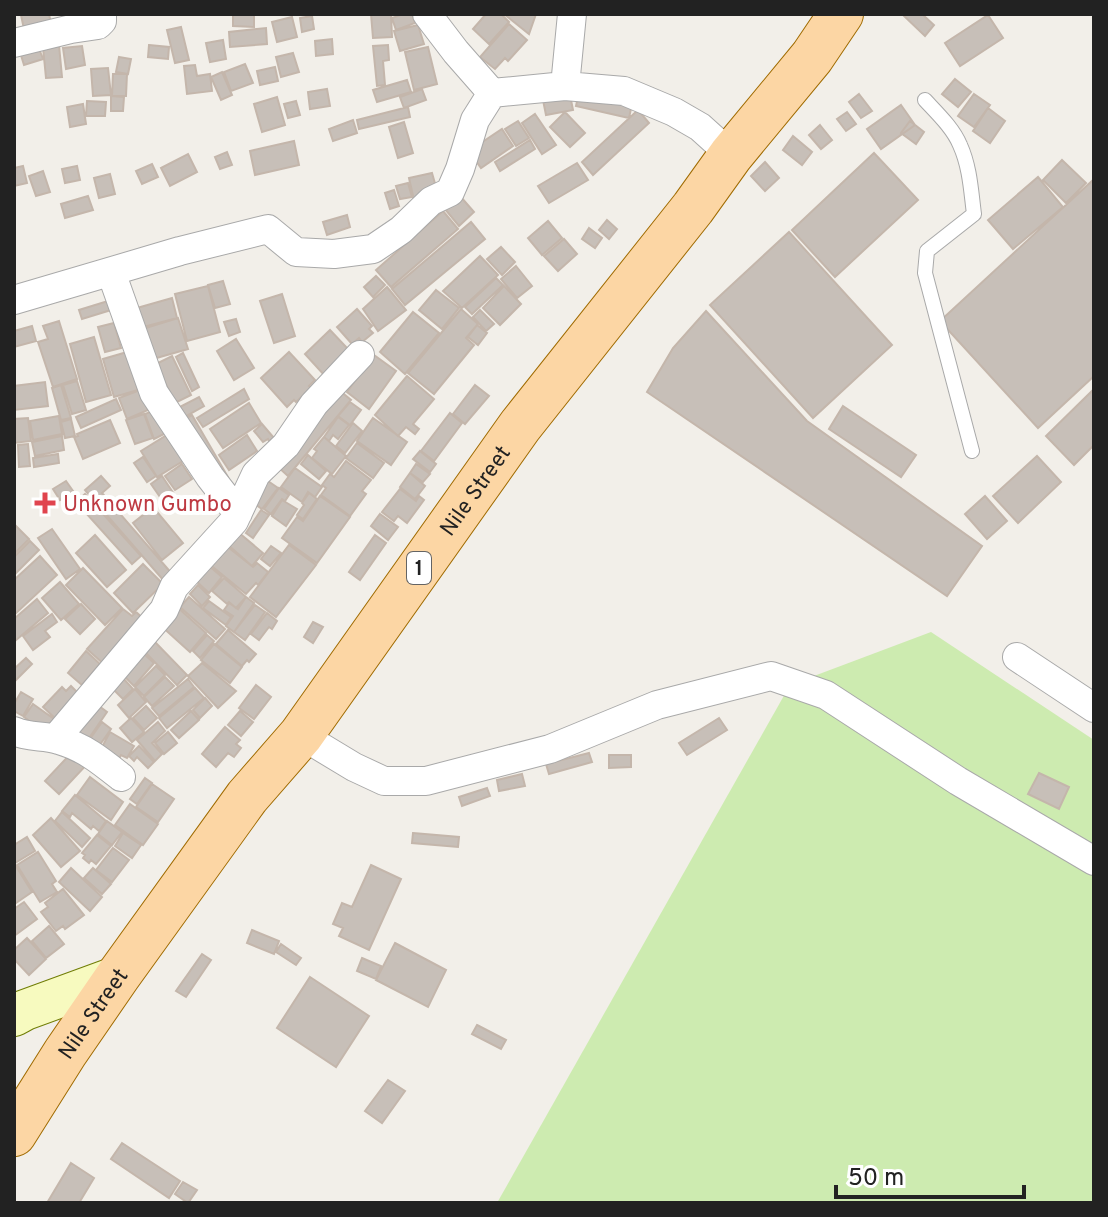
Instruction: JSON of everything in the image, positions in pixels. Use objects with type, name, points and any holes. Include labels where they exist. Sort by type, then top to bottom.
[{"type":"main road","name":"Nile Street","points":[[14,1134],[118,976],[247,797],[301,735],[520,426],[693,208],[731,155],[812,57],[841,14]]},
{"type":"main road","points":[[14,1016],[118,976]]},
{"type":"street","points":[[14,43],[98,25],[102,14]]},
{"type":"street","points":[[427,14],[492,93]]},
{"type":"street","points":[[565,86],[572,14]]},
{"type":"street","points":[[492,93],[565,86],[624,91],[674,112],[700,127],[731,155]]},
{"type":"street","points":[[14,300],[180,251],[268,229],[296,252],[334,254],[373,249],[401,230],[431,201],[450,192],[475,120],[492,93]]},
{"type":"street","points":[[111,272],[154,393],[238,513]]},
{"type":"street","points":[[56,738],[164,610],[174,587],[234,521],[256,474],[286,445],[314,404],[360,355]]},
{"type":"street","points":[[1017,657],[1094,708]]},
{"type":"street","points":[[301,735],[384,781],[426,781],[550,749],[657,705],[771,676],[826,695],[958,781],[1094,861]]},
{"type":"street","points":[[14,731],[56,738],[86,750],[121,777]]},
{"type":"lane","points":[[925,100],[960,143],[969,172],[974,214],[927,251],[925,273],[972,451]]},
{"type":"green space","points":[[931,632],[1094,740],[1094,1203],[497,1203],[790,685]]},
{"type":"building","points":[[49,14],[51,24],[24,29],[21,15]]},
{"type":"building","points":[[233,14],[254,14],[254,27],[233,26]]},
{"type":"building","points":[[371,14],[391,14],[392,37],[373,38]]},
{"type":"building","points":[[412,14],[415,23],[396,30],[392,18]]},
{"type":"building","points":[[486,14],[501,14],[509,22],[489,44],[473,29]]},
{"type":"building","points":[[504,14],[536,14],[529,34]]},
{"type":"building","points":[[902,14],[922,14],[934,25],[925,36]]},
{"type":"building","points":[[988,15],[1003,38],[960,66],[945,43]]},
{"type":"building","points":[[312,16],[314,29],[302,32],[300,18]]},
{"type":"building","points":[[292,17],[297,37],[277,42],[272,22]]},
{"type":"building","points":[[509,24],[527,40],[508,61],[505,58],[495,69],[480,57]]},
{"type":"building","points":[[418,25],[424,44],[400,51],[394,31]]},
{"type":"building","points":[[181,27],[189,60],[175,63],[167,30]]},
{"type":"building","points":[[266,28],[267,44],[230,47],[229,32]]},
{"type":"building","points":[[332,39],[333,54],[316,56],[315,41]]},
{"type":"building","points":[[223,40],[226,59],[210,62],[206,43]]},
{"type":"building","points":[[59,45],[62,77],[46,78],[43,47]]},
{"type":"building","points":[[149,45],[169,47],[168,59],[148,57]]},
{"type":"building","points":[[388,45],[389,60],[383,61],[385,85],[377,86],[373,46]]},
{"type":"building","points":[[38,46],[43,59],[24,65],[20,52]]},
{"type":"building","points":[[82,46],[85,65],[66,69],[63,48]]},
{"type":"building","points":[[428,47],[437,84],[414,90],[405,52]]},
{"type":"building","points":[[293,53],[299,72],[281,77],[276,57]]},
{"type":"building","points":[[119,57],[131,59],[128,74],[116,72]]},
{"type":"building","points":[[245,64],[253,83],[231,91],[224,72]]},
{"type":"building","points":[[195,65],[197,76],[210,74],[212,91],[187,94],[184,66]]},
{"type":"building","points":[[275,67],[278,81],[260,85],[257,71]]},
{"type":"building","points":[[108,68],[111,95],[93,96],[91,69]]},
{"type":"building","points":[[222,72],[232,95],[221,100],[211,77]]},
{"type":"building","points":[[113,74],[127,74],[126,96],[112,96]]},
{"type":"building","points":[[955,79],[971,92],[958,107],[942,94]]},
{"type":"building","points":[[407,80],[411,92],[377,102],[373,90]]},
{"type":"building","points":[[327,89],[330,106],[310,109],[308,92]]},
{"type":"building","points":[[422,89],[426,100],[404,108],[400,97]]},
{"type":"building","points":[[579,92],[632,104],[629,118],[576,106]]},
{"type":"building","points":[[859,94],[872,111],[861,118],[849,102]]},
{"type":"building","points":[[974,94],[990,105],[974,127],[958,116]]},
{"type":"building","points":[[570,95],[573,110],[546,115],[543,100]]},
{"type":"building","points":[[111,96],[124,97],[123,111],[111,111]]},
{"type":"building","points":[[277,97],[285,125],[262,132],[254,104]]},
{"type":"building","points":[[87,101],[106,102],[105,116],[86,116]]},
{"type":"building","points":[[296,101],[300,115],[288,118],[284,104]]},
{"type":"building","points":[[83,104],[86,124],[70,127],[67,107]]},
{"type":"building","points":[[901,105],[915,125],[881,149],[867,129]]},
{"type":"building","points":[[408,107],[410,117],[359,129],[357,120]]},
{"type":"building","points":[[988,108],[1005,121],[990,143],[973,131]]},
{"type":"building","points":[[638,110],[649,123],[593,175],[582,162]]},
{"type":"building","points":[[565,112],[585,133],[570,147],[550,127]]},
{"type":"building","points":[[847,112],[856,124],[846,131],[837,119]]},
{"type":"building","points":[[535,114],[556,145],[542,154],[522,123]]},
{"type":"building","points":[[353,120],[357,133],[333,141],[329,129]]},
{"type":"building","points":[[518,121],[529,138],[516,146],[505,129]]},
{"type":"building","points":[[910,121],[924,132],[916,144],[901,133]]},
{"type":"building","points":[[404,122],[413,153],[398,158],[389,127]]},
{"type":"building","points":[[820,125],[832,140],[821,149],[809,135]]},
{"type":"building","points":[[502,129],[513,146],[481,168],[469,151]]},
{"type":"building","points":[[793,136],[812,152],[802,165],[783,150]]},
{"type":"building","points":[[530,140],[535,149],[500,171],[495,162]]},
{"type":"building","points":[[294,141],[299,165],[255,175],[250,151]]},
{"type":"building","points":[[227,152],[232,165],[220,169],[215,157]]},
{"type":"building","points":[[874,153],[918,200],[835,277],[792,230]]},
{"type":"building","points":[[188,154],[197,172],[170,186],[161,168]]},
{"type":"building","points":[[1062,160],[1086,183],[1066,203],[1043,180]]},
{"type":"building","points":[[765,162],[779,178],[765,191],[751,176]]},
{"type":"building","points":[[577,163],[588,180],[549,203],[538,186]]},
{"type":"building","points":[[152,164],[158,177],[142,184],[136,171]]},
{"type":"building","points":[[23,166],[27,183],[14,186],[14,168]]},
{"type":"building","points":[[77,166],[80,180],[65,183],[62,169]]},
{"type":"building","points":[[43,171],[50,192],[36,196],[29,176]]},
{"type":"building","points":[[432,173],[438,194],[414,200],[409,178]]},
{"type":"building","points":[[110,174],[115,194],[99,198],[94,178]]},
{"type":"building","points":[[1038,177],[1063,207],[1013,249],[988,220]]},
{"type":"building","points":[[1092,181],[1094,376],[1038,428],[940,321]]},
{"type":"building","points":[[408,183],[412,197],[400,199],[396,186]]},
{"type":"building","points":[[394,190],[399,206],[390,209],[385,193]]},
{"type":"building","points":[[88,196],[93,210],[65,218],[61,204]]},
{"type":"building","points":[[460,196],[474,212],[459,226],[445,209]]},
{"type":"building","points":[[443,211],[458,229],[391,287],[376,270]]},
{"type":"building","points":[[347,215],[350,227],[327,235],[323,222]]},
{"type":"building","points":[[607,220],[617,229],[609,239],[599,230]]},
{"type":"building","points":[[548,221],[562,238],[542,255],[528,238]]},
{"type":"building","points":[[471,222],[485,239],[405,305],[392,289]]},
{"type":"building","points":[[589,228],[602,238],[595,248],[582,239]]},
{"type":"building","points":[[789,232],[892,345],[813,418],[710,305]]},
{"type":"building","points":[[564,239],[577,254],[558,271],[544,256]]},
{"type":"building","points":[[501,247],[515,262],[502,275],[487,259]]},
{"type":"building","points":[[480,256],[498,275],[462,308],[443,291]]},
{"type":"building","points":[[516,266],[532,286],[517,298],[501,279]]},
{"type":"building","points":[[376,276],[385,285],[373,297],[364,287]]},
{"type":"building","points":[[496,278],[503,285],[472,314],[465,307]]},
{"type":"building","points":[[223,281],[230,304],[215,308],[208,285]]},
{"type":"building","points":[[208,286],[220,332],[187,341],[175,294]]},
{"type":"building","points":[[504,286],[521,304],[500,325],[483,308]]},
{"type":"building","points":[[387,287],[406,310],[378,331],[363,309]]},
{"type":"building","points":[[436,290],[459,308],[442,329],[419,310]]},
{"type":"building","points":[[282,294],[295,336],[274,343],[260,301]]},
{"type":"building","points":[[172,298],[177,318],[136,329],[130,310]]},
{"type":"building","points":[[108,301],[111,310],[82,319],[79,310]]},
{"type":"building","points":[[357,309],[372,326],[369,329],[373,333],[362,342],[359,338],[352,344],[337,327]]},
{"type":"building","points":[[461,309],[478,324],[466,338],[474,345],[434,394],[408,373]]},
{"type":"building","points":[[480,310],[494,324],[486,331],[473,317]]},
{"type":"building","points":[[706,311],[807,421],[982,546],[947,596],[647,392],[673,348]]},
{"type":"building","points":[[413,312],[439,333],[405,374],[380,352]]},
{"type":"building","points":[[178,318],[188,349],[146,361],[136,331]]},
{"type":"building","points":[[236,319],[240,332],[229,336],[224,322]]},
{"type":"building","points":[[59,321],[77,379],[53,387],[38,342],[48,339],[43,326]]},
{"type":"building","points":[[114,323],[121,348],[105,352],[98,327]]},
{"type":"building","points":[[477,325],[487,333],[478,345],[468,337]]},
{"type":"building","points":[[32,326],[36,341],[14,347],[14,331]]},
{"type":"building","points":[[330,330],[348,349],[325,376],[305,354]]},
{"type":"building","points":[[94,337],[111,395],[86,402],[70,344]]},
{"type":"building","points":[[236,339],[254,368],[234,380],[217,351]]},
{"type":"building","points":[[127,352],[138,390],[114,397],[103,359]]},
{"type":"building","points":[[289,352],[315,380],[309,386],[311,388],[287,407],[261,378]]},
{"type":"building","points":[[183,353],[199,387],[192,391],[176,357]]},
{"type":"building","points":[[374,355],[396,371],[369,409],[347,392]]},
{"type":"building","points":[[172,356],[191,395],[175,403],[156,364]]},
{"type":"building","points":[[407,376],[434,399],[413,424],[419,429],[415,434],[406,427],[398,436],[375,415]]},
{"type":"building","points":[[77,381],[86,410],[72,414],[63,385]]},
{"type":"building","points":[[45,382],[48,406],[14,410],[14,386]]},
{"type":"building","points":[[61,385],[71,418],[61,420],[52,388]]},
{"type":"building","points":[[475,385],[489,396],[465,424],[453,414]]},
{"type":"building","points":[[244,389],[249,399],[203,427],[197,418]]},
{"type":"building","points":[[1094,389],[1094,445],[1074,465],[1046,436]]},
{"type":"building","points":[[140,390],[148,410],[127,419],[119,398]]},
{"type":"building","points":[[339,390],[351,400],[288,476],[277,466]]},
{"type":"building","points":[[199,397],[204,406],[179,420],[174,410]]},
{"type":"building","points":[[116,399],[121,410],[81,428],[76,417]]},
{"type":"building","points":[[350,402],[361,410],[350,425],[338,416]]},
{"type":"building","points":[[249,403],[261,423],[223,448],[210,429]]},
{"type":"building","points":[[843,406],[916,455],[901,477],[829,429]]},
{"type":"building","points":[[155,410],[164,434],[154,439],[145,414]]},
{"type":"building","points":[[450,413],[462,423],[434,461],[421,451]]},
{"type":"building","points":[[144,414],[153,438],[135,444],[126,420]]},
{"type":"building","points":[[192,415],[228,477],[217,483],[181,421]]},
{"type":"building","points":[[59,416],[62,434],[33,440],[30,421]]},
{"type":"building","points":[[338,417],[349,425],[338,439],[333,435],[329,441],[324,437]]},
{"type":"building","points":[[28,418],[31,441],[14,443],[14,419]]},
{"type":"building","points":[[373,418],[407,442],[391,465],[357,441]]},
{"type":"building","points":[[71,419],[75,436],[65,438],[61,422]]},
{"type":"building","points":[[110,420],[120,443],[83,459],[74,437]]},
{"type":"building","points":[[353,423],[362,431],[345,453],[336,446]]},
{"type":"building","points":[[262,424],[274,438],[263,442],[254,431]]},
{"type":"building","points":[[167,435],[183,461],[157,477],[141,451]]},
{"type":"building","points":[[247,435],[257,451],[229,470],[219,455]]},
{"type":"building","points":[[62,436],[64,450],[35,456],[32,442]]},
{"type":"building","points":[[324,437],[346,456],[332,474],[312,458],[317,451],[314,449]]},
{"type":"building","points":[[357,443],[384,463],[373,478],[346,458]]},
{"type":"building","points":[[28,444],[30,466],[19,467],[18,445]]},
{"type":"building","points":[[420,451],[436,464],[430,472],[413,459]]},
{"type":"building","points":[[58,454],[59,463],[34,467],[33,458]]},
{"type":"building","points":[[308,455],[326,471],[319,479],[301,464]]},
{"type":"building","points":[[1037,456],[1061,482],[1018,523],[993,496]]},
{"type":"building","points":[[143,457],[156,476],[147,482],[134,463]]},
{"type":"building","points":[[346,461],[371,480],[362,491],[366,494],[350,516],[321,495],[326,488],[322,485],[330,474],[334,477]]},
{"type":"building","points":[[182,464],[192,479],[175,490],[165,476]]},
{"type":"building","points":[[416,464],[430,474],[423,482],[410,473]]},
{"type":"building","points":[[295,468],[322,487],[315,497],[308,492],[302,502],[281,487]]},
{"type":"building","points":[[410,473],[425,486],[415,499],[400,487]]},
{"type":"building","points":[[101,476],[110,486],[102,493],[173,575],[165,582],[85,490]]},
{"type":"building","points":[[162,476],[180,503],[169,510],[151,484]]},
{"type":"building","points":[[265,479],[278,488],[262,509],[249,500]]},
{"type":"building","points":[[66,481],[73,491],[60,500],[53,489]]},
{"type":"building","points":[[279,488],[289,495],[271,514],[264,509]]},
{"type":"building","points":[[400,489],[416,501],[419,496],[424,500],[407,523],[398,516],[394,521],[382,512]]},
{"type":"building","points":[[309,493],[317,499],[303,519],[297,515]]},
{"type":"building","points":[[85,494],[141,556],[132,564],[76,502]]},
{"type":"building","points":[[320,496],[350,517],[317,563],[282,538],[297,517],[303,521]]},
{"type":"building","points":[[985,496],[1007,521],[987,539],[965,514]]},
{"type":"building","points":[[282,500],[297,509],[286,526],[272,516]]},
{"type":"building","points":[[153,507],[183,543],[162,560],[133,523]]},
{"type":"building","points":[[261,510],[269,515],[253,538],[246,533]]},
{"type":"building","points":[[380,514],[398,527],[388,540],[371,526]]},
{"type":"building","points":[[14,524],[29,539],[16,552],[14,551]]},
{"type":"building","points":[[52,529],[80,569],[66,579],[38,538]]},
{"type":"building","points":[[238,532],[263,553],[252,566],[227,544]]},
{"type":"building","points":[[95,535],[126,570],[107,587],[76,553]]},
{"type":"building","points":[[375,535],[386,543],[360,580],[349,572]]},
{"type":"building","points":[[30,541],[39,550],[14,575],[14,553],[16,555]]},
{"type":"building","points":[[224,544],[253,567],[257,563],[268,572],[246,594],[208,563]]},
{"type":"building","points":[[289,545],[316,565],[276,617],[250,597]]},
{"type":"building","points":[[271,546],[281,553],[270,566],[261,559]]},
{"type":"building","points":[[40,556],[57,575],[14,615],[14,580]]},
{"type":"building","points":[[143,564],[163,584],[133,613],[114,593]]},
{"type":"building","points":[[208,565],[222,577],[209,593],[195,580]]},
{"type":"building","points":[[83,568],[122,608],[105,625],[66,585]]},
{"type":"building","points":[[224,578],[246,597],[236,608],[212,591]]},
{"type":"building","points":[[60,582],[79,604],[61,620],[42,598]]},
{"type":"building","points":[[198,585],[210,597],[202,606],[190,594]]},
{"type":"building","points":[[189,597],[225,629],[216,639],[180,607]]},
{"type":"building","points":[[246,597],[254,603],[234,632],[226,626],[233,616],[224,610],[229,603],[238,609]]},
{"type":"building","points":[[37,599],[48,613],[15,641],[14,619]]},
{"type":"building","points":[[209,601],[231,617],[226,625],[203,608]]},
{"type":"building","points":[[81,604],[95,619],[80,634],[65,619]]},
{"type":"building","points":[[255,605],[265,612],[245,640],[234,632]]},
{"type":"building","points":[[176,606],[206,633],[190,652],[160,625]]},
{"type":"building","points":[[123,609],[132,616],[136,612],[147,622],[107,667],[87,649]]},
{"type":"building","points":[[267,613],[277,621],[259,640],[251,634]]},
{"type":"building","points":[[52,614],[57,622],[45,631],[50,637],[33,650],[23,636]]},
{"type":"building","points":[[313,622],[323,627],[313,643],[304,637]]},
{"type":"building","points":[[228,630],[256,654],[242,666],[216,644]]},
{"type":"building","points":[[207,635],[214,641],[200,658],[193,651]]},
{"type":"building","points":[[155,642],[187,675],[177,685],[145,652]]},
{"type":"building","points":[[214,644],[242,667],[230,683],[201,660]]},
{"type":"building","points":[[86,651],[100,664],[82,685],[68,673]]},
{"type":"building","points":[[144,654],[154,663],[134,686],[124,676]]},
{"type":"building","points":[[26,658],[32,664],[14,682],[14,669]]},
{"type":"building","points":[[202,663],[236,691],[218,708],[188,676]]},
{"type":"building","points":[[156,666],[165,675],[144,696],[135,687]]},
{"type":"building","points":[[121,676],[133,689],[123,699],[110,686]]},
{"type":"building","points":[[165,677],[174,686],[152,706],[144,697]]},
{"type":"building","points":[[188,679],[194,687],[159,716],[152,708]]},
{"type":"building","points":[[256,685],[271,697],[254,719],[239,708]]},
{"type":"building","points":[[71,686],[80,695],[56,719],[43,707],[62,687],[66,691]]},
{"type":"building","points":[[195,688],[204,698],[167,728],[159,718]]},
{"type":"building","points":[[135,689],[146,702],[129,718],[118,705]]},
{"type":"building","points":[[21,692],[33,699],[23,716],[14,711],[14,704]]},
{"type":"building","points":[[205,698],[212,706],[200,718],[193,710]]},
{"type":"building","points":[[91,700],[107,712],[87,741],[70,729]]},
{"type":"building","points":[[33,704],[54,719],[45,732],[24,717]]},
{"type":"building","points":[[146,706],[157,718],[144,730],[133,718]]},
{"type":"building","points":[[191,711],[199,720],[179,738],[171,730]]},
{"type":"building","points":[[240,711],[253,722],[241,736],[228,725]]},
{"type":"building","points":[[131,718],[144,732],[132,742],[120,728]]},
{"type":"building","points":[[719,718],[727,730],[687,755],[679,743]]},
{"type":"building","points":[[102,722],[111,729],[99,746],[90,739]]},
{"type":"building","points":[[158,722],[165,731],[152,743],[162,754],[155,761],[137,740]]},
{"type":"building","points":[[225,727],[240,740],[236,744],[241,748],[234,757],[228,753],[216,767],[202,754]]},
{"type":"building","points":[[110,732],[134,746],[127,758],[121,755],[119,759],[101,749]]},
{"type":"building","points":[[168,732],[177,743],[164,754],[155,743]]},
{"type":"building","points":[[139,746],[154,762],[148,768],[137,757],[134,761],[129,756]]},
{"type":"building","points":[[76,748],[90,761],[59,794],[45,781]]},
{"type":"building","points":[[589,753],[592,762],[549,774],[546,764]]},
{"type":"building","points":[[609,755],[631,755],[631,767],[609,768]]},
{"type":"building","points":[[1039,773],[1069,787],[1059,809],[1028,794]]},
{"type":"building","points":[[522,774],[525,786],[499,791],[497,780]]},
{"type":"building","points":[[90,777],[123,802],[111,820],[77,795]]},
{"type":"building","points":[[145,778],[152,783],[137,804],[130,799]]},
{"type":"building","points":[[152,784],[174,799],[158,822],[136,807]]},
{"type":"building","points":[[487,788],[490,796],[462,806],[459,797]]},
{"type":"building","points":[[75,795],[106,821],[99,831],[93,826],[91,829],[72,813],[70,817],[62,811]]},
{"type":"building","points":[[130,804],[158,824],[143,845],[115,825]]},
{"type":"building","points":[[62,812],[90,838],[82,847],[55,821]]},
{"type":"building","points":[[51,818],[80,851],[61,867],[33,835]]},
{"type":"building","points":[[107,821],[122,832],[112,845],[98,834]]},
{"type":"building","points":[[123,833],[141,845],[132,858],[115,846]]},
{"type":"building","points":[[413,833],[459,837],[458,847],[412,843]]},
{"type":"building","points":[[97,835],[111,846],[96,864],[91,860],[89,863],[82,853]]},
{"type":"building","points":[[27,837],[35,851],[15,863],[14,845]]},
{"type":"building","points":[[113,848],[129,860],[112,882],[96,870]]},
{"type":"building","points":[[38,852],[56,881],[52,884],[57,892],[40,902],[17,865]]},
{"type":"building","points":[[14,863],[32,892],[16,903],[14,901]]},
{"type":"building","points":[[371,865],[401,879],[369,950],[339,936],[343,928],[333,924],[342,903],[352,907]]},
{"type":"building","points":[[71,868],[102,897],[90,911],[59,882]]},
{"type":"building","points":[[93,868],[111,884],[102,894],[84,878]]},
{"type":"building","points":[[63,889],[84,915],[65,929],[63,926],[56,931],[41,912],[48,907],[45,903]]},
{"type":"building","points":[[24,902],[37,919],[14,936],[14,909]]},
{"type":"building","points":[[49,926],[64,944],[46,958],[32,941]]},
{"type":"building","points":[[252,930],[279,941],[274,954],[247,943]]},
{"type":"building","points":[[27,938],[46,959],[29,975],[14,959],[14,950]]},
{"type":"building","points":[[395,943],[446,970],[428,1007],[376,980]]},
{"type":"building","points":[[281,944],[301,958],[296,965],[276,952]]},
{"type":"building","points":[[202,954],[211,960],[186,997],[176,991]]},
{"type":"building","points":[[362,958],[381,966],[376,979],[357,971]]},
{"type":"building","points":[[310,977],[369,1016],[336,1067],[277,1028]]},
{"type":"building","points":[[477,1025],[506,1040],[501,1049],[472,1034]]},
{"type":"building","points":[[388,1080],[405,1091],[382,1123],[365,1111]]},
{"type":"building","points":[[122,1143],[180,1181],[169,1198],[111,1159]]},
{"type":"building","points":[[71,1163],[94,1178],[79,1203],[47,1203]]},
{"type":"building","points":[[183,1182],[197,1190],[188,1203],[175,1194]]},
{"type":"place","name":"Unknown Gumbo","points":[[45,503]]}]
